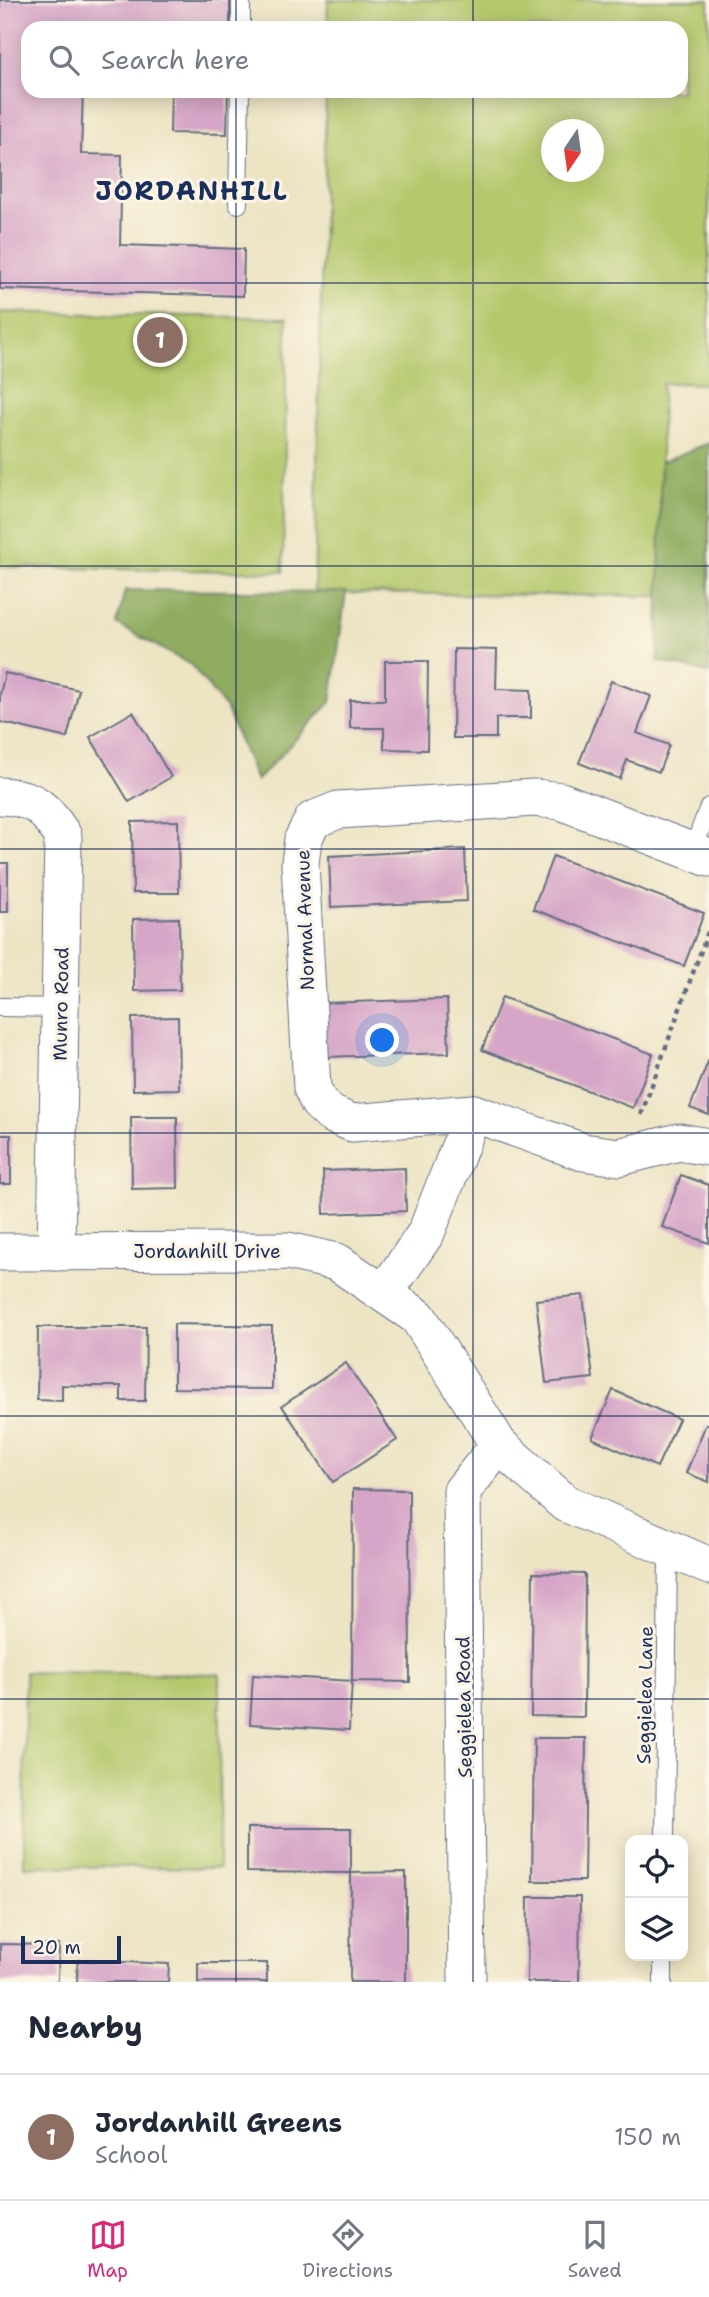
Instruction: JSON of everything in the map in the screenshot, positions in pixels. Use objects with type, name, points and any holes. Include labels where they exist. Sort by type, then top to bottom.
[{"type":"street","name":"Munro Road","points":[[0,796],[23,797],[48,813],[63,836],[56,1252]]},
{"type":"street","name":"Normal Avenue","points":[[700,855],[561,801],[535,799],[338,810],[313,820],[303,839],[300,863],[312,1088],[319,1103],[331,1114],[352,1123],[473,1113],[583,1152],[626,1155],[679,1142],[709,1147]]},
{"type":"street","points":[[385,1292],[426,1233],[473,1113]]},
{"type":"street","name":"Jordanhill Drive","points":[[0,1252],[288,1251],[337,1262],[385,1292],[418,1317],[499,1445],[565,1503],[668,1551],[709,1566]]},
{"type":"street","name":"Seggielea Road","points":[[467,1982],[462,1491],[499,1445]]},
{"type":"lane","points":[[241,0],[241,21]]},
{"type":"lane","points":[[238,204],[240,98]]},
{"type":"lane","points":[[700,855],[709,807]]},
{"type":"lane","points":[[0,1007],[61,1008]]},
{"type":"lane","name":"Seggielea Lane","points":[[665,1835],[668,1551]]},
{"type":"lane","points":[[663,1961],[663,1982]]},
{"type":"path","points":[[626,1155],[709,929]]},
{"type":"green space","points":[[328,0],[709,0],[709,384],[662,383],[659,596],[314,593],[326,98],[688,98],[688,21],[327,21]]},
{"type":"green space","points":[[0,312],[287,318],[283,572],[0,567]]},
{"type":"green space","points":[[709,443],[709,673],[658,661],[661,462]]},
{"type":"green space","points":[[125,590],[346,592],[331,702],[256,781],[227,710],[191,665],[117,624]]},
{"type":"green space","points":[[25,1672],[220,1674],[219,1868],[24,1866]]},
{"type":"building","points":[[0,0],[230,0],[230,21],[21,21],[21,98],[83,98],[81,154],[122,155],[120,245],[244,249],[243,296],[0,289]]},
{"type":"building","points":[[171,98],[228,98],[227,134],[170,133]]},
{"type":"building","points":[[454,649],[497,650],[496,689],[531,690],[531,718],[496,718],[496,738],[453,738]]},
{"type":"building","points":[[385,661],[428,661],[427,750],[384,749],[384,728],[350,728],[350,700],[385,700]]},
{"type":"building","points":[[5,673],[79,690],[67,738],[0,722],[0,694]]},
{"type":"building","points":[[611,681],[651,696],[637,733],[669,745],[659,772],[627,760],[620,779],[579,763]]},
{"type":"building","points":[[133,712],[171,777],[129,802],[90,737]]},
{"type":"building","points":[[178,821],[179,893],[133,893],[132,822]]},
{"type":"building","points":[[465,849],[467,901],[331,907],[329,856]]},
{"type":"building","points":[[553,856],[704,913],[684,966],[533,909]]},
{"type":"building","points":[[0,863],[8,863],[8,912],[0,912]]},
{"type":"building","points":[[179,918],[180,990],[134,991],[133,919]]},
{"type":"building","points":[[502,997],[653,1054],[633,1108],[482,1050]]},
{"type":"building","points":[[447,999],[449,1053],[323,1057],[321,1003]]},
{"type":"building","points":[[178,1017],[179,1089],[133,1090],[132,1018]]},
{"type":"building","points":[[709,1059],[709,1115],[690,1108]]},
{"type":"building","points":[[131,1117],[177,1117],[178,1188],[132,1189]]},
{"type":"building","points":[[0,1135],[11,1135],[11,1184],[0,1184]]},
{"type":"building","points":[[405,1168],[406,1211],[324,1214],[323,1171]]},
{"type":"building","points":[[681,1175],[709,1185],[709,1243],[662,1227]]},
{"type":"building","points":[[583,1295],[593,1378],[546,1383],[536,1300]]},
{"type":"building","points":[[174,1324],[272,1326],[272,1389],[174,1388]]},
{"type":"building","points":[[38,1327],[146,1327],[145,1401],[121,1401],[121,1386],[62,1385],[62,1401],[37,1400]]},
{"type":"building","points":[[346,1363],[397,1440],[333,1482],[282,1406]]},
{"type":"building","points":[[613,1390],[679,1419],[657,1467],[592,1438]]},
{"type":"building","points":[[706,1424],[709,1425],[709,1482],[686,1473]]},
{"type":"building","points":[[353,1489],[409,1490],[410,1682],[352,1681]]},
{"type":"building","points":[[533,1573],[585,1574],[584,1717],[531,1716]]},
{"type":"building","points":[[253,1675],[352,1681],[349,1730],[250,1724]]},
{"type":"building","points":[[534,1738],[586,1738],[584,1881],[532,1881]]},
{"type":"building","points":[[247,1828],[351,1828],[351,1873],[247,1872]]},
{"type":"building","points":[[406,1872],[406,1982],[350,1982],[351,1873]]},
{"type":"building","points":[[528,1897],[580,1897],[579,1982],[527,1982]]},
{"type":"building","points":[[0,1944],[59,1945],[58,1982],[0,1982]]},
{"type":"building","points":[[78,1960],[169,1964],[168,1982],[77,1982]]},
{"type":"building","points":[[198,1963],[267,1963],[267,1982],[198,1982]]},
{"type":"place","name":"Jordanhill Greens","points":[[160,340]]},
{"type":"district","name":"JORDANHILL","points":[[192,190]]}]
